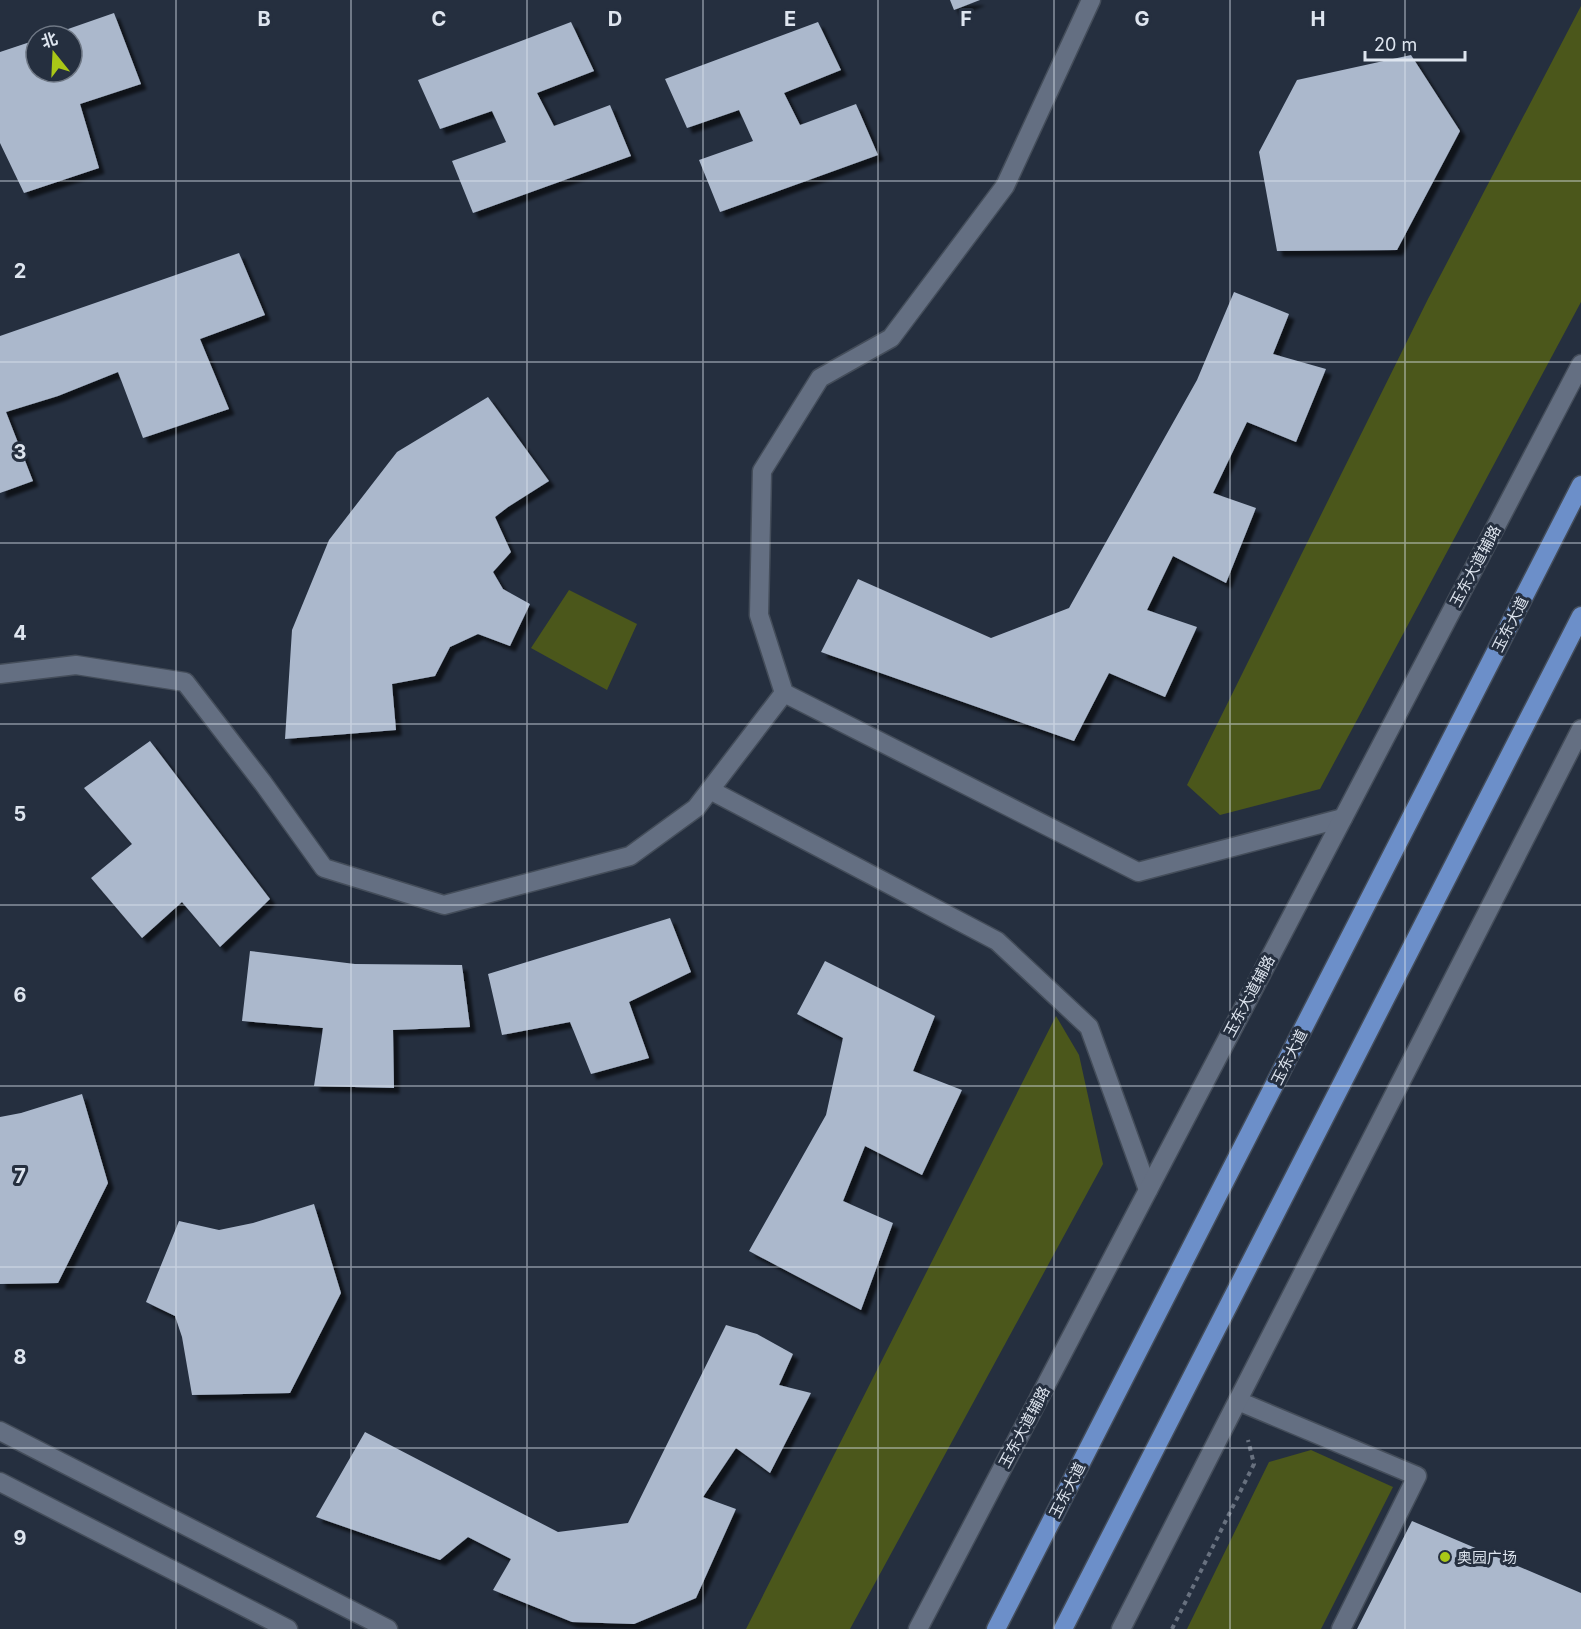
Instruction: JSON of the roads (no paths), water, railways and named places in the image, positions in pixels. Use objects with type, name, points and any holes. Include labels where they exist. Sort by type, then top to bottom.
[{"type":"main road","name":"玉东大道","points":[[996,1629],[1581,485]]},
{"type":"main road","points":[[1063,1629],[1581,616]]},
{"type":"street","points":[[1091,0],[1005,186],[891,338],[820,378],[762,471],[759,615],[784,693],[1138,872],[1343,818]]},
{"type":"street","name":"玉东大道辅路","points":[[918,1629],[1581,364]]},
{"type":"street","points":[[0,674],[76,664],[185,682],[263,783],[324,868],[444,905],[630,856],[696,808],[784,693]]},
{"type":"street","points":[[1121,1629],[1581,729]]},
{"type":"street","points":[[710,790],[997,941],[1089,1027],[1148,1190]]},
{"type":"street","points":[[1238,1401],[1417,1476],[1341,1629]]},
{"type":"street","points":[[0,1431],[388,1629]]},
{"type":"street","points":[[0,1482],[288,1629]]},
{"type":"place","name":"奥园广场","points":[[1445,1557]]}]
